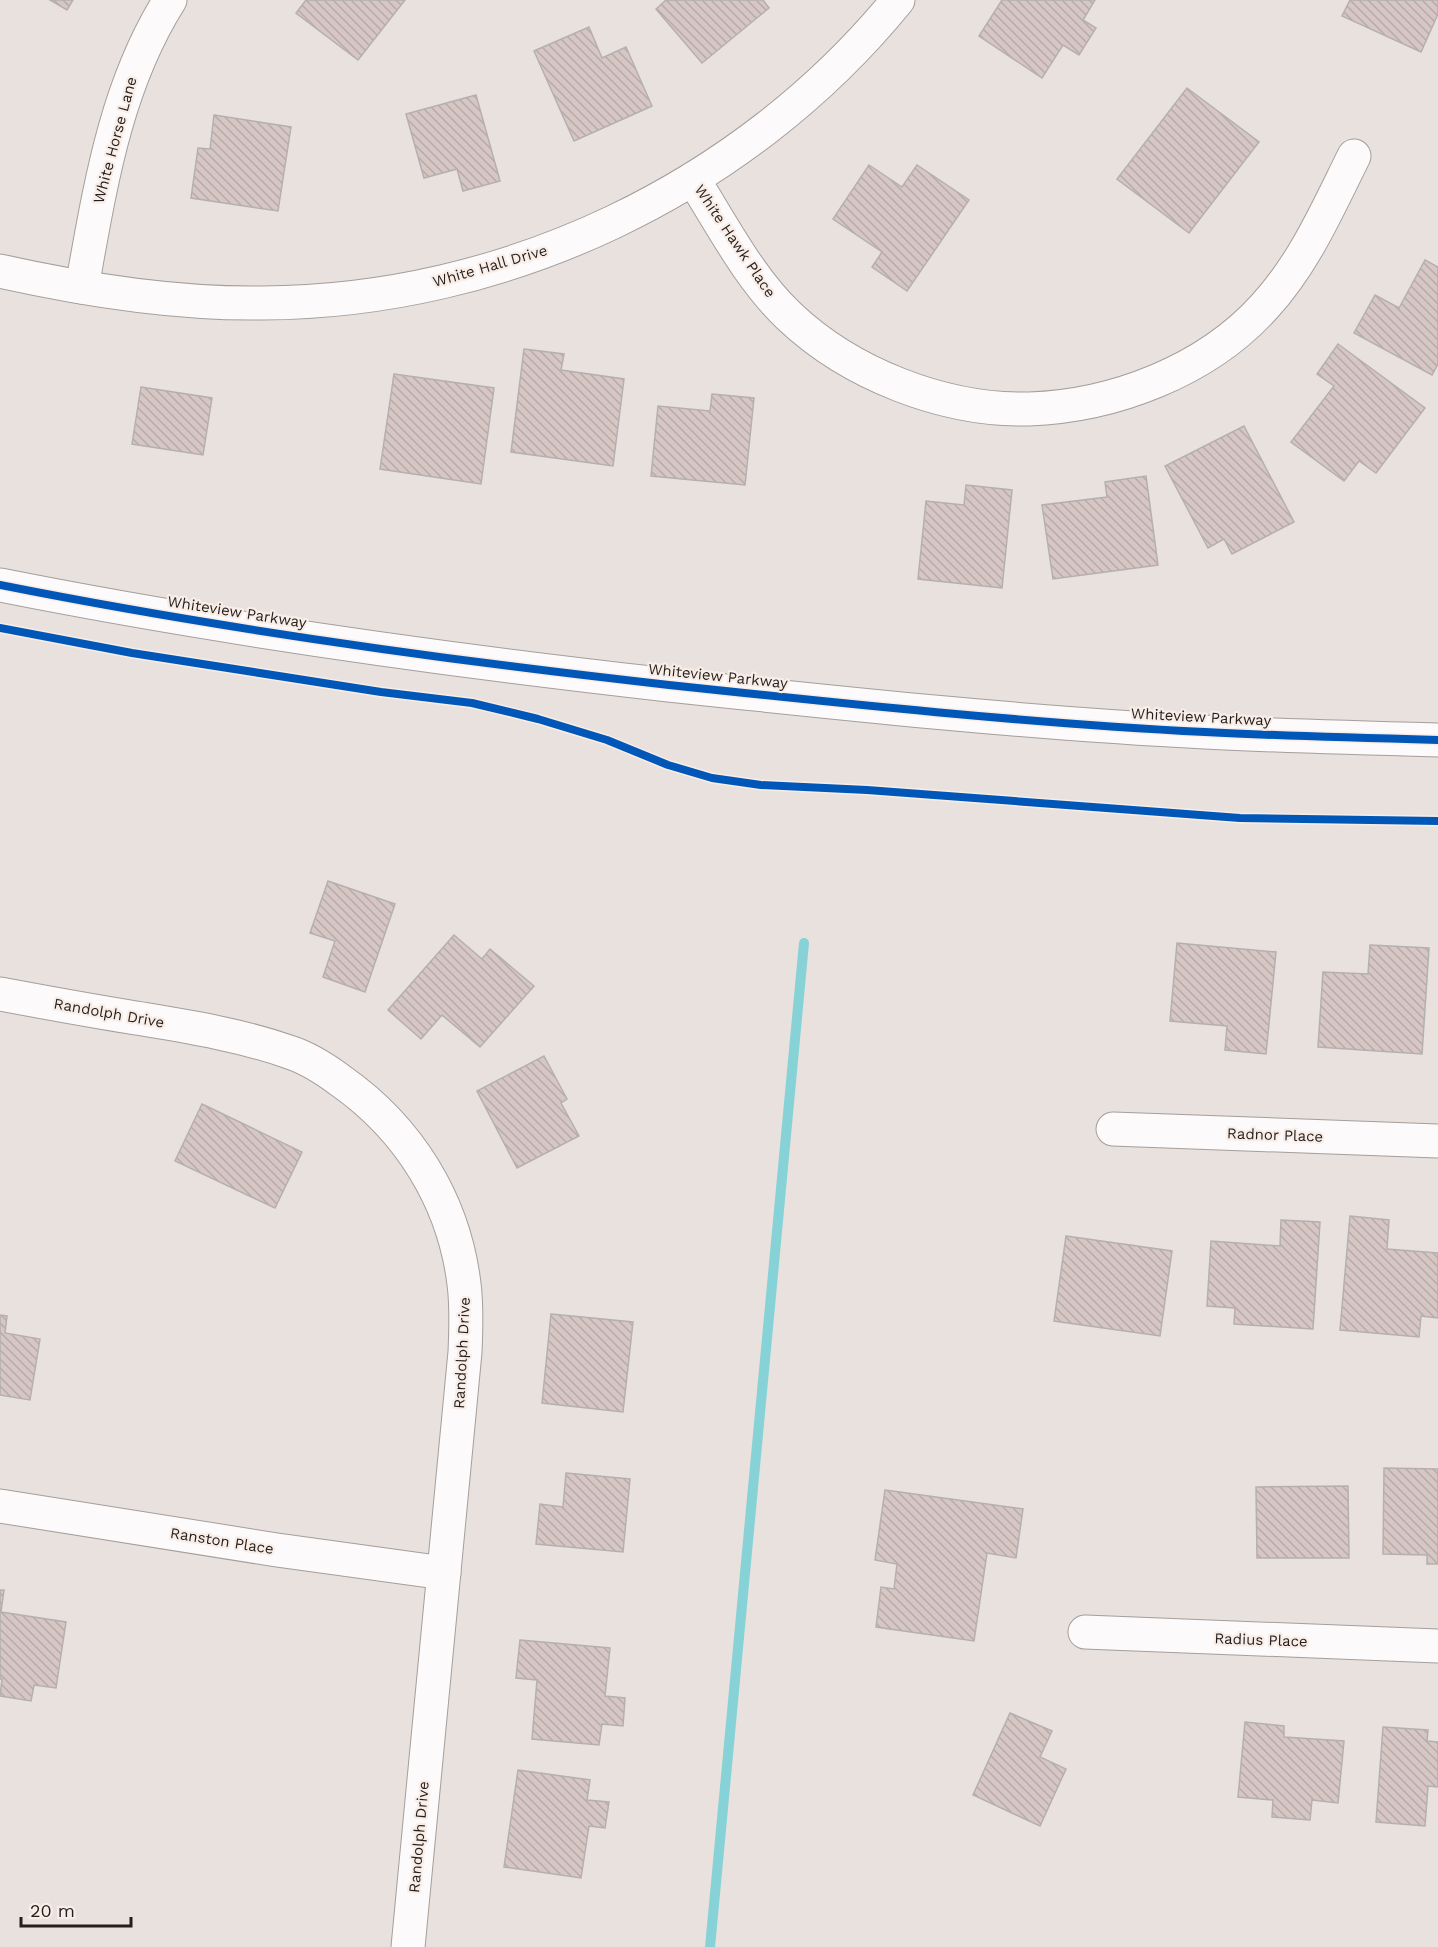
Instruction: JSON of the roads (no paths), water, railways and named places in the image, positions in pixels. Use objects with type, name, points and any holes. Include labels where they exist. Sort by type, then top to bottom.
[{"type":"street","name":"White Horse Lane","points":[[82,287],[107,158],[129,80],[145,44],[170,0]]},
{"type":"street","name":"White Hall Drive","points":[[0,271],[82,287],[187,300],[261,304],[372,296],[471,275],[538,254],[619,219],[657,201],[727,158],[793,108],[847,58],[898,0]]},
{"type":"street","name":"White Hawk Place","points":[[693,179],[754,275],[770,295],[795,322],[832,352],[857,367],[918,391],[975,404],[1027,409],[1079,403],[1140,387],[1189,366],[1230,338],[1264,307],[1288,278],[1309,244],[1354,156]]},
{"type":"street","name":"Whiteview Parkway","points":[[0,585],[184,618],[422,654],[725,691],[983,717],[1193,731],[1438,740]]},
{"type":"street","name":"Randolph Drive","points":[[0,994],[230,1035],[292,1053],[326,1070],[380,1112],[423,1164],[439,1196],[451,1225],[465,1285],[465,1352],[408,1947]]},
{"type":"street","name":"Radnor Place","points":[[1113,1130],[1438,1141]]},
{"type":"street","name":"Ranston Place","points":[[0,1506],[277,1550],[444,1573]]},
{"type":"street","name":"Radius Place","points":[[1085,1632],[1438,1646]]},
{"type":"waterway","points":[[710,1947],[804,943]]}]
